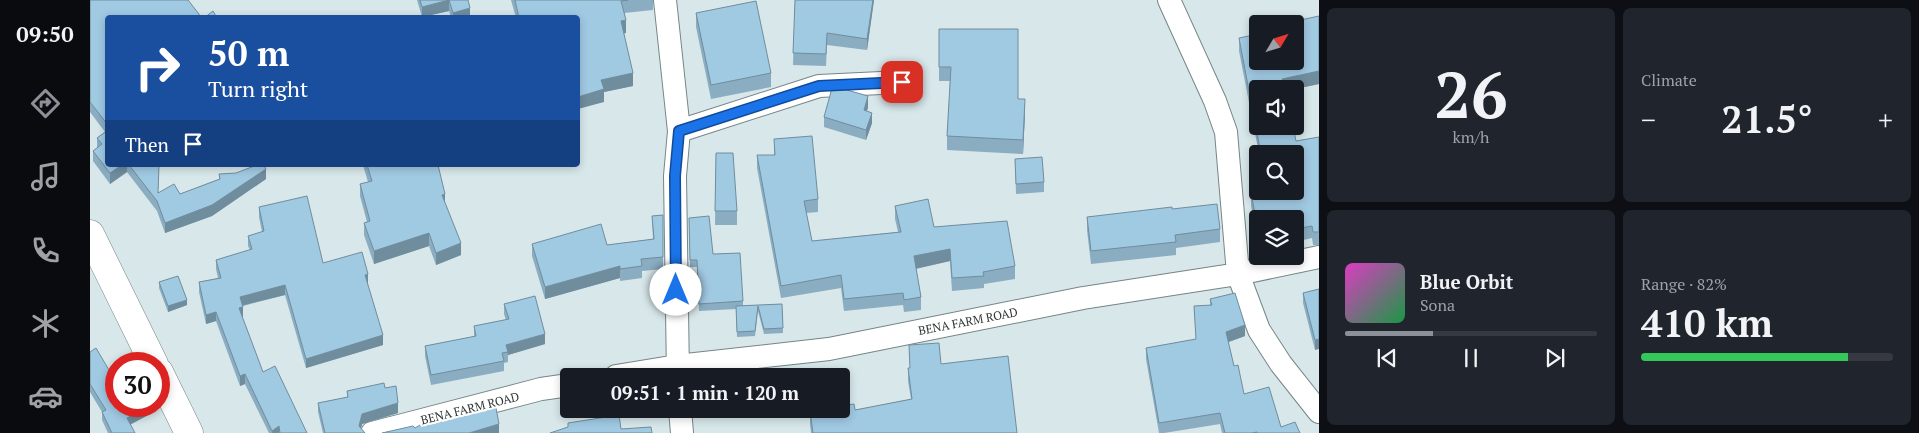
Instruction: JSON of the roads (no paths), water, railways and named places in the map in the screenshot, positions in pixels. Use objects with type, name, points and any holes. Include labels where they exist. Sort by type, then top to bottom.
[{"type":"main road","points":[[90,234],[148,352]]},
{"type":"main road","points":[[170,394],[189,433]]},
{"type":"street","points":[[665,0],[679,131],[675,176],[677,368]]},
{"type":"street","points":[[1169,0],[1226,132],[1238,274],[1259,330],[1281,364],[1319,412]]},
{"type":"street","points":[[679,131],[819,86],[902,82]]},
{"type":"street","name":"BENA FARM ROAD","points":[[698,368],[829,349],[1083,298],[1238,274],[1319,257]]},
{"type":"street","name":"BENA FARM ROAD","points":[[372,433],[560,386]]},
{"type":"street","points":[[681,418],[682,433]]}]
